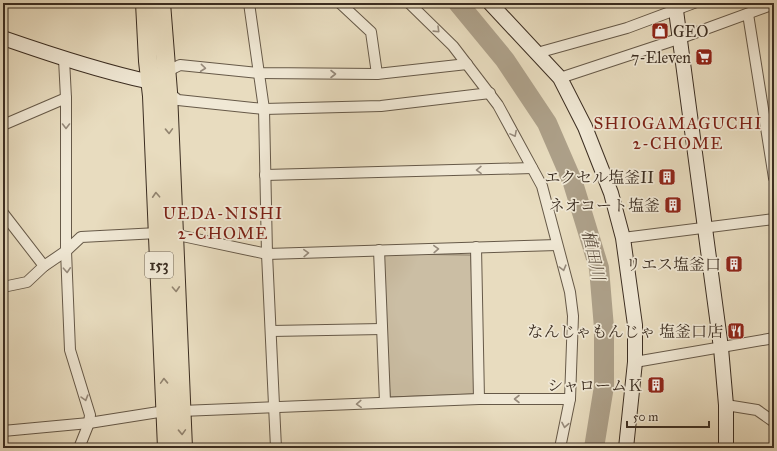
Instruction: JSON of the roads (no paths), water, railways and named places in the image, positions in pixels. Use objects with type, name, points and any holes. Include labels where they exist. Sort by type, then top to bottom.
[{"type":"highway","name":"153","points":[[146,3],[148,61],[166,234]]},
{"type":"highway","name":"153","points":[[161,3],[168,92],[166,234],[173,411],[167,448]]},
{"type":"highway","name":"153","points":[[173,411],[183,448]]},
{"type":"street","points":[[249,3],[264,109],[265,175],[276,448]]},
{"type":"street","points":[[340,3],[371,32],[377,74]]},
{"type":"street","points":[[409,3],[453,46],[498,104],[542,186],[570,292],[573,316],[570,399],[560,448]]},
{"type":"street","points":[[490,3],[560,78],[586,127],[611,194],[623,238],[632,292],[635,325],[635,362],[626,448]]},
{"type":"street","points":[[537,53],[627,28],[676,6],[694,3]]},
{"type":"street","points":[[560,78],[681,38],[774,4]]},
{"type":"street","points":[[676,6],[721,348],[726,405],[726,448]]},
{"type":"street","points":[[748,14],[774,178]]},
{"type":"street","points":[[3,38],[114,74],[151,82],[178,100],[264,109],[381,106],[490,93]]},
{"type":"street","points":[[64,59],[66,98],[66,252],[70,350],[90,416],[89,423],[78,448]]},
{"type":"street","points":[[151,82],[180,65],[259,73],[377,74],[467,64]]},
{"type":"street","points":[[3,125],[66,98]]},
{"type":"street","points":[[265,175],[532,168]]},
{"type":"street","points":[[3,213],[44,266]]},
{"type":"street","points":[[623,238],[774,219]]},
{"type":"street","points":[[3,287],[27,282],[44,266],[66,252],[81,237],[166,234],[268,254],[557,245]]},
{"type":"street","points":[[476,247],[480,399]]},
{"type":"street","points":[[379,250],[385,402]]},
{"type":"street","points":[[271,331],[382,329]]},
{"type":"street","points":[[635,362],[774,338]]},
{"type":"street","points":[[3,431],[89,423],[173,411],[480,399],[570,399]]},
{"type":"street","points":[[726,405],[757,410],[774,422]]},
{"type":"waterway","name":"植田川","points":[[458,3],[505,60],[547,123],[573,183],[599,268],[604,328],[604,386],[594,448]]},
{"type":"place","name":"GEO","points":[[660,31]]},
{"type":"place","name":"7-Eleven","points":[[704,57]]},
{"type":"place","name":"エクセル塩釜II","points":[[667,177]]},
{"type":"place","name":"ネオコート塩釜","points":[[673,205]]},
{"type":"place","name":"リエス塩釜口","points":[[734,264]]},
{"type":"place","name":"なんじゃもんじゃ 塩釜口店","points":[[736,331]]},
{"type":"place","name":"シャロームＫ","points":[[656,385]]},
{"type":"district","name":"SHIOGAMAGUCHI 2-CHOME","points":[[678,133]]},
{"type":"district","name":"UEDA-NISHI 2-CHOME","points":[[223,223]]}]
